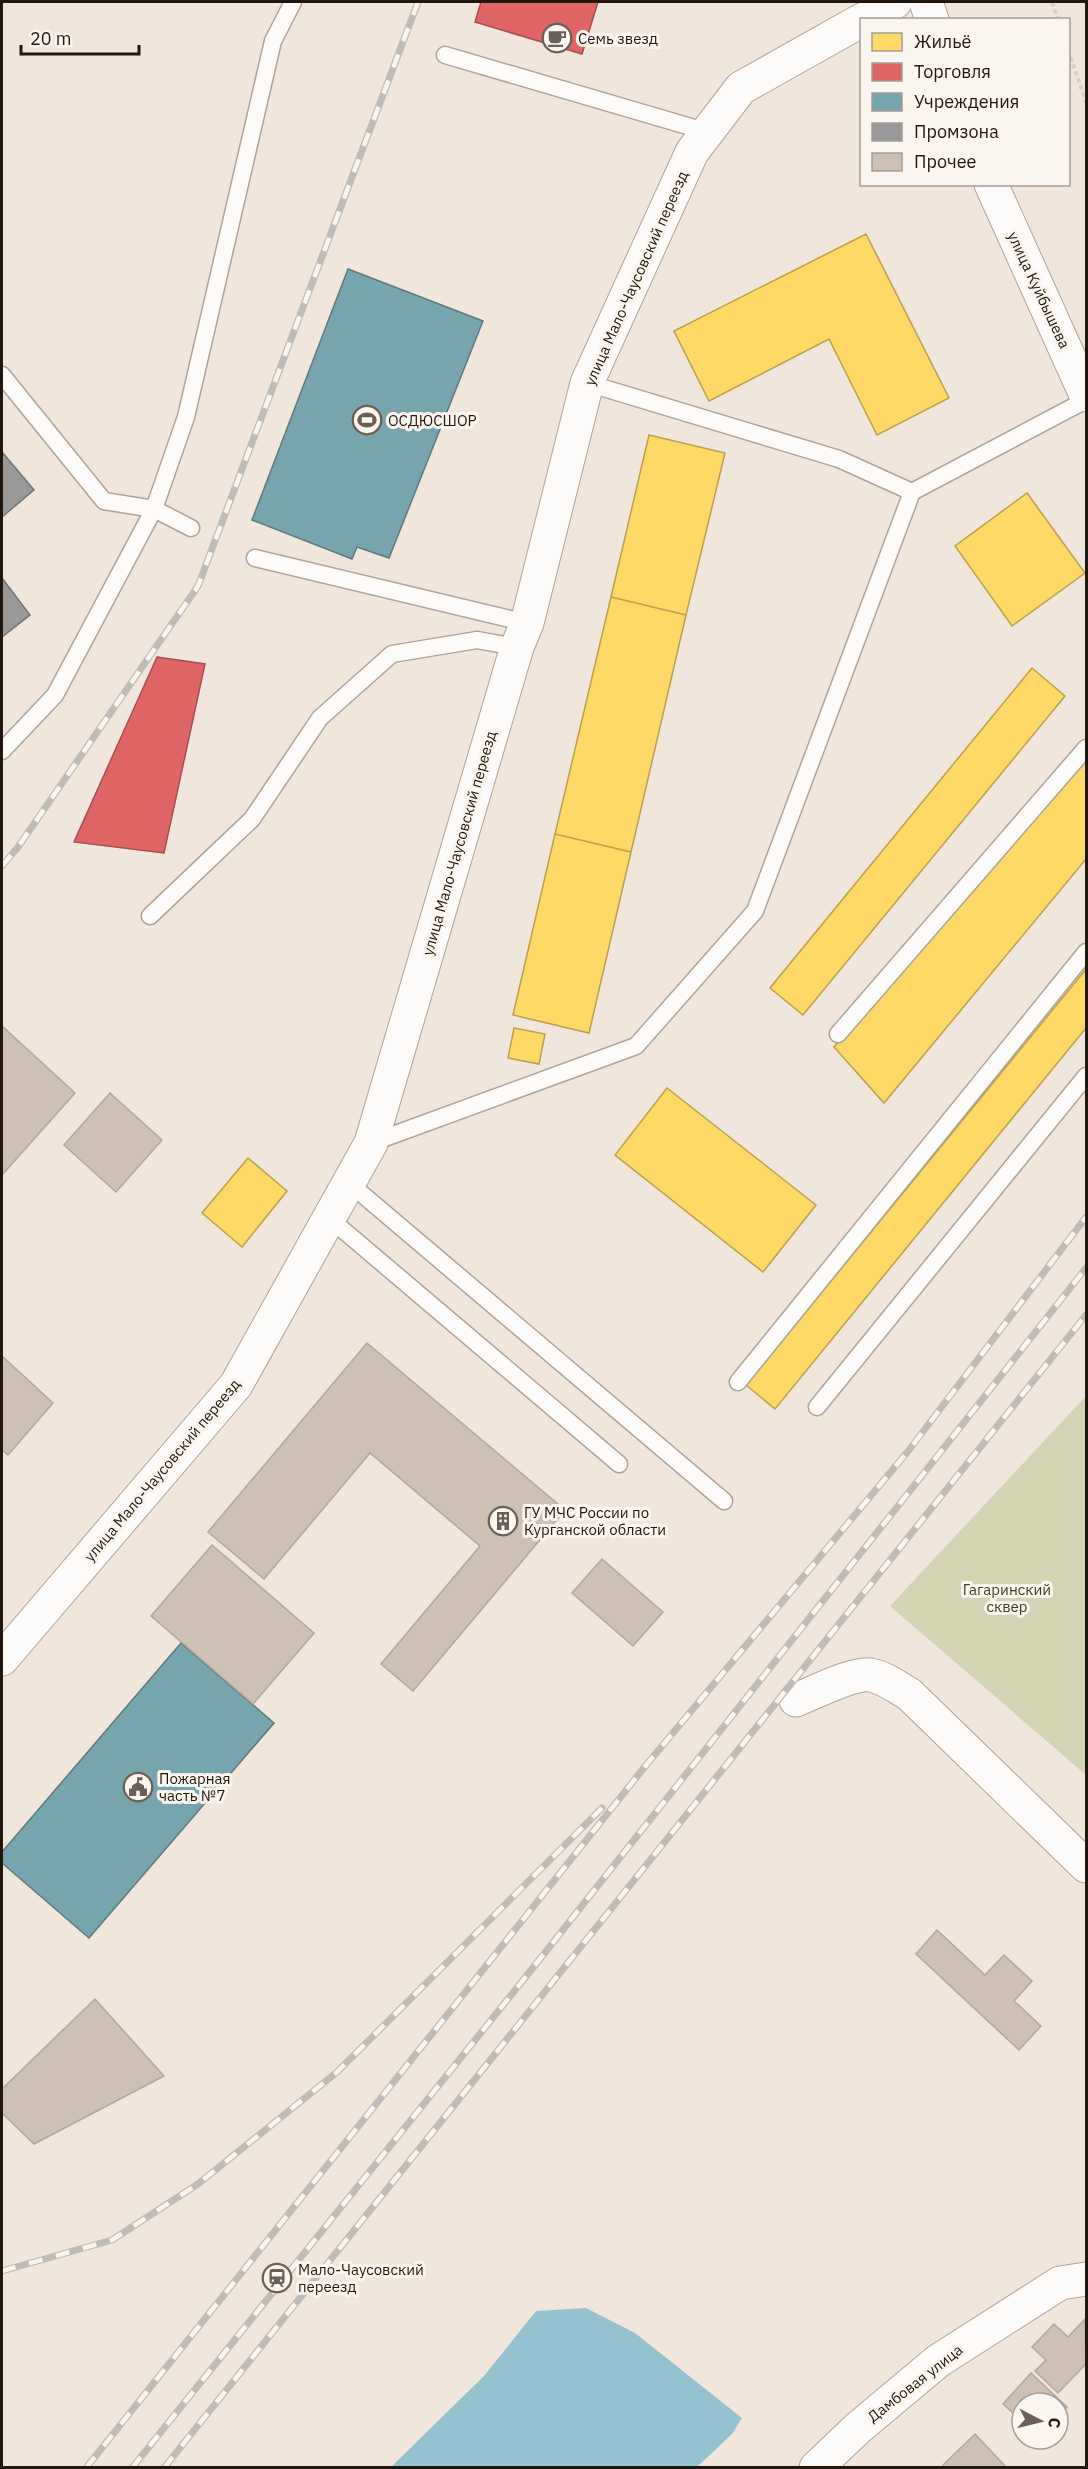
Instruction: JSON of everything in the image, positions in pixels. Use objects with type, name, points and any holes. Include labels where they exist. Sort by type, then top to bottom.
[{"type":"street","name":"улица Мало-Чаусовский переезд","points":[[866,18],[895,2]]},
{"type":"street","points":[[926,2],[931,18]]},
{"type":"street","name":"улица Мало-Чаусовский переезд","points":[[2,1659],[236,1385],[370,1143],[522,635],[587,383],[693,152],[741,88],[860,21]]},
{"type":"street","name":"улица Куйбышева","points":[[992,186],[1086,395]]},
{"type":"street","points":[[796,1700],[832,1684],[870,1675],[890,1682],[909,1694],[1086,1866]]},
{"type":"street","name":"Дамбовая улица","points":[[816,2468],[858,2428],[938,2361],[1060,2283],[1086,2279]]},
{"type":"lane","points":[[2,751],[55,695],[154,509],[186,417],[273,41],[293,2]]},
{"type":"lane","points":[[445,55],[708,132]]},
{"type":"lane","points":[[2,375],[104,501],[154,509],[191,528]]},
{"type":"lane","points":[[587,383],[839,459],[912,492]]},
{"type":"lane","points":[[370,1143],[636,1046],[755,911],[912,492],[1086,400]]},
{"type":"lane","points":[[255,558],[522,635]]},
{"type":"lane","points":[[150,916],[252,819],[320,718],[392,654],[522,635]]},
{"type":"lane","points":[[838,1034],[1086,748]]},
{"type":"lane","points":[[738,1382],[1086,952]]},
{"type":"lane","points":[[817,1407],[1086,1076]]},
{"type":"lane","points":[[349,1183],[724,1501]]},
{"type":"lane","points":[[329,1218],[619,1464]]},
{"type":"path","points":[[1052,2],[1057,18]]},
{"type":"path","points":[[1070,56],[1086,102]]},
{"type":"green space","name":"Гагаринский сквер","points":[[1086,1396],[1086,1775],[890,1606]]},
{"type":"water","points":[[586,2308],[635,2333],[742,2418],[732,2434],[697,2467],[391,2467],[484,2376],[536,2311]]},
{"type":"building: Жильё","points":[[866,234],[949,398],[877,435],[829,339],[709,401],[674,331]]},
{"type":"building: Жильё","points":[[649,435],[725,453],[686,615],[611,597]]},
{"type":"building: Жильё","points":[[1027,493],[1085,573],[1012,626],[955,546]]},
{"type":"building: Жильё","points":[[611,597],[686,615],[631,852],[555,834]]},
{"type":"building: Жильё","points":[[1032,668],[1065,696],[803,1015],[770,988]]},
{"type":"building: Жильё","points":[[1086,756],[1086,859],[884,1103],[834,1047]]},
{"type":"building: Жильё","points":[[555,834],[631,852],[589,1033],[513,1015]]},
{"type":"building: Жильё","points":[[1086,969],[1086,1028],[775,1409],[746,1385]]},
{"type":"building: Жильё","points":[[514,1028],[545,1034],[539,1064],[508,1058]]},
{"type":"building: Жильё","points":[[667,1088],[816,1205],[763,1272],[615,1155]]},
{"type":"building: Жильё","points":[[248,1158],[287,1191],[242,1247],[202,1213]]},
{"type":"building: Торговля","name":"Семь звезд","points":[[481,2],[598,2],[582,54],[475,22]]},
{"type":"building: Торговля","points":[[157,657],[205,664],[164,853],[74,842]]},
{"type":"building: Учреждения","name":"ОСДЮСШОР","points":[[348,269],[483,321],[389,558],[357,547],[352,559],[252,520]]},
{"type":"building: Учреждения","name":"Пожарная часть №7","points":[[181,1643],[274,1723],[89,1938],[2,1863],[2,1852]]},
{"type":"building: Промзона","points":[[2,452],[34,490],[2,517]]},
{"type":"building: Промзона","points":[[2,578],[30,615],[2,637]]},
{"type":"building: Прочее","points":[[2,1026],[75,1093],[2,1175]]},
{"type":"building: Прочее","points":[[110,1093],[162,1140],[116,1192],[64,1145]]},
{"type":"building: Прочее","name":"ГУ МЧС России по Курганской области","points":[[367,1343],[565,1510],[413,1691],[381,1664],[480,1546],[370,1453],[264,1579],[208,1532]]},
{"type":"building: Прочее","points":[[2,1356],[53,1403],[8,1455],[2,1450]]},
{"type":"building: Прочее","points":[[212,1545],[314,1633],[253,1704],[151,1616]]},
{"type":"building: Прочее","points":[[602,1559],[663,1612],[633,1646],[572,1593]]},
{"type":"building: Прочее","points":[[937,1930],[985,1975],[1004,1955],[1032,1981],[1014,2001],[1041,2026],[1019,2050],[916,1954]]},
{"type":"building: Прочее","points":[[95,1999],[164,2076],[34,2144],[2,2113],[2,2089]]},
{"type":"building: Прочее","points":[[1085,2319],[1086,2364],[1060,2391],[1056,2391],[1035,2371],[1046,2360],[1032,2347],[1054,2324],[1068,2337]]},
{"type":"building: Прочее","points":[[1031,2373],[1050,2391],[1015,2391]]},
{"type":"building: Прочее","points":[[1010,2396],[1010,2410],[1003,2404]]},
{"type":"building: Прочее","points":[[975,2434],[1007,2468],[945,2468],[943,2465]]},
{"type":"railway","points":[[2,866],[18,847],[198,586],[418,2]]},
{"type":"railway","points":[[86,2468],[647,1764],[909,1450],[1086,1217]]},
{"type":"railway","points":[[132,2468],[532,1969],[1086,1268]]},
{"type":"railway","points":[[164,2468],[1086,1315]]},
{"type":"railway","points":[[2,2271],[112,2240],[198,2184],[336,2073],[602,1808]]},
{"type":"place","name":"Семь звезд","points":[[557,38]]},
{"type":"place","name":"ОСДЮСШОР","points":[[367,420]]},
{"type":"place","name":"ГУ МЧС России по Курганской области","points":[[503,1521]]},
{"type":"place","name":"Пожарная часть №7","points":[[138,1787]]},
{"type":"place","name":"Мало-Чаусовский переезд","points":[[277,2278]]}]
